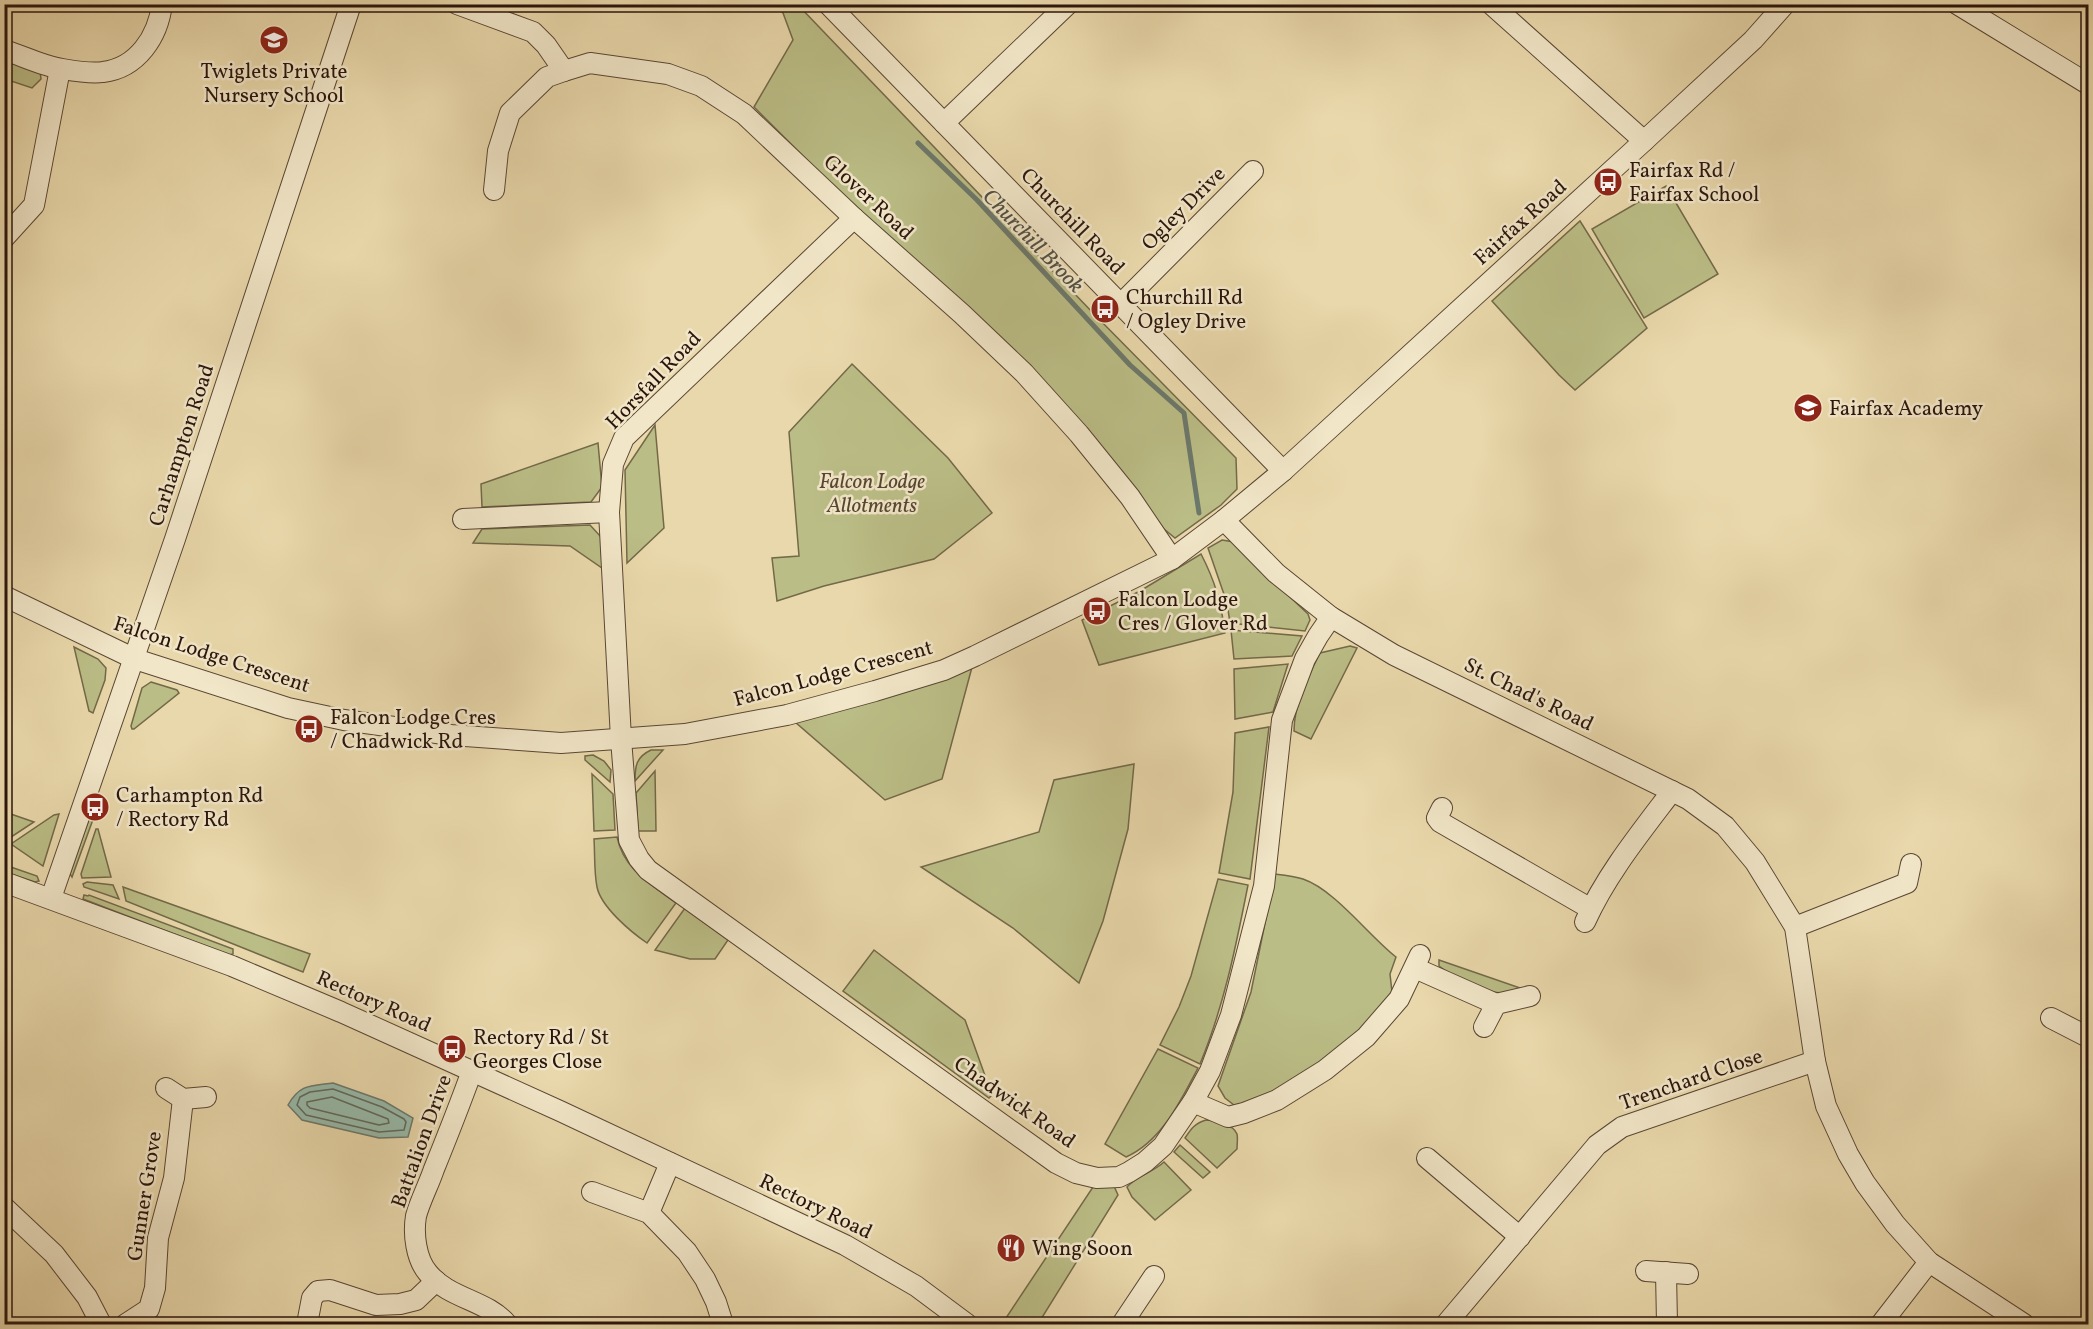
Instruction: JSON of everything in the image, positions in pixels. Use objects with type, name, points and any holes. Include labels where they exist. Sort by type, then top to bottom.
[{"type":"street","points":[[4,50],[60,69],[102,72],[124,66],[142,52],[152,36],[162,4]]},
{"type":"street","name":"Carhampton Road","points":[[51,898],[135,659],[351,4]]},
{"type":"street","points":[[457,4],[532,32],[546,45],[564,71]]},
{"type":"street","name":"Churchill Road","points":[[828,4],[1283,471]]},
{"type":"street","points":[[944,123],[1068,4]]},
{"type":"street","points":[[1491,4],[1644,141]]},
{"type":"street","name":"Fairfax Road","points":[[1283,471],[1644,141],[1753,39],[1785,4]]},
{"type":"street","points":[[1957,4],[2088,84]]},
{"type":"street","name":"Glover Road","points":[[494,190],[498,152],[510,113],[547,78],[590,63],[668,74],[701,86],[744,114],[1024,374],[1079,434],[1131,497],[1172,559]]},
{"type":"street","points":[[4,238],[34,205],[60,69]]},
{"type":"street","name":"Ogley Drive","points":[[1121,304],[1253,171]]},
{"type":"street","name":"Horsfall Road","points":[[621,739],[609,512],[613,464],[624,438],[854,218]]},
{"type":"street","name":"Falcon Lodge Crescent","points":[[4,596],[135,659],[288,708],[344,720],[397,729],[561,743],[685,734],[787,715],[933,673],[975,656],[1172,559],[1283,471]]},
{"type":"street","points":[[462,519],[609,512]]},
{"type":"street","name":"St. Chad's Road","points":[[1224,520],[1276,573],[1331,617],[1394,655],[1688,799],[1725,826],[1755,862],[1795,927],[1815,1061],[1826,1106],[1848,1154],[1895,1224],[1929,1262],[2024,1324]]},
{"type":"street","name":"Chadwick Road","points":[[621,739],[629,840],[648,870],[1056,1163],[1076,1173],[1096,1178],[1119,1177],[1145,1162],[1163,1146],[1193,1102],[1210,1071],[1231,1015],[1264,886],[1282,720],[1305,659],[1331,617]]},
{"type":"street","points":[[1442,808],[1437,818],[1440,822],[1588,916],[1616,868],[1672,791]]},
{"type":"street","points":[[1795,927],[1907,883],[1911,864]]},
{"type":"street","name":"Rectory Road","points":[[4,882],[243,971],[472,1071],[845,1245],[916,1286],[967,1324]]},
{"type":"street","points":[[1193,1102],[1228,1117],[1277,1100],[1325,1070],[1366,1037],[1400,999],[1418,962],[1496,1004],[1530,996]]},
{"type":"street","points":[[1484,1027],[1496,1004]]},
{"type":"street","points":[[2051,1018],[2088,1031]]},
{"type":"street","name":"Trenchard Close","points":[[1446,1324],[1596,1145],[1622,1127],[1815,1061]]},
{"type":"street","name":"Battalion Drive","points":[[472,1071],[416,1216],[416,1243],[426,1272],[436,1281],[450,1292],[495,1313],[507,1324]]},
{"type":"street","points":[[166,1088],[183,1099],[206,1097]]},
{"type":"street","name":"Gunner Grove","points":[[126,1324],[149,1309],[155,1288],[158,1238],[174,1179],[183,1099]]},
{"type":"street","points":[[1427,1158],[1520,1238]]},
{"type":"street","points":[[649,1212],[670,1163]]},
{"type":"street","points":[[592,1192],[649,1212],[687,1252],[712,1294],[723,1324]]},
{"type":"street","points":[[4,1207],[54,1254],[87,1297],[101,1324]]},
{"type":"street","points":[[1881,1324],[1929,1262]]},
{"type":"street","points":[[1646,1271],[1688,1274]]},
{"type":"street","points":[[1666,1272],[1667,1324]]},
{"type":"street","points":[[1122,1324],[1154,1276]]},
{"type":"street","points":[[307,1324],[312,1298],[318,1291],[330,1290],[376,1305],[400,1304],[416,1300],[436,1281]]},
{"type":"green space","points":[[775,5],[798,5],[1094,314],[1236,458],[1237,489],[1221,505],[1175,538],[1164,529],[1091,434],[854,207],[754,107],[793,40],[783,13]]},
{"type":"green space","points":[[5,59],[40,71],[41,79],[32,88],[5,79]]},
{"type":"green space","points":[[1666,186],[1718,274],[1644,318],[1592,229]]},
{"type":"green space","points":[[1580,221],[1647,328],[1575,390],[1492,301]]},
{"type":"green space","name":"Falcon Lodge Allotments","points":[[852,364],[948,458],[992,513],[934,559],[824,586],[777,601],[772,558],[799,556],[789,432]]},
{"type":"green space","points":[[655,425],[664,528],[627,563],[625,470]]},
{"type":"green space","points":[[598,443],[602,487],[591,502],[482,507],[481,484]]},
{"type":"green space","points":[[590,525],[601,537],[602,568],[570,546],[473,543],[482,529]]},
{"type":"green space","points":[[1222,540],[1234,542],[1308,614],[1310,620],[1305,631],[1230,623],[1227,603],[1208,548]]},
{"type":"green space","points":[[1201,554],[1217,592],[1225,633],[1099,665],[1082,620],[1140,591]]},
{"type":"green space","points":[[1231,630],[1302,636],[1292,656],[1234,659]]},
{"type":"green space","points":[[1350,646],[1357,648],[1311,739],[1294,731],[1299,701],[1320,653]]},
{"type":"green space","points":[[74,647],[98,659],[106,668],[105,680],[93,713],[89,711]]},
{"type":"green space","points":[[975,656],[942,779],[885,800],[787,715]]},
{"type":"green space","points":[[1288,664],[1273,712],[1235,719],[1234,669]]},
{"type":"green space","points":[[151,682],[177,690],[179,693],[132,729],[142,688]]},
{"type":"green space","points":[[1269,727],[1250,879],[1219,873],[1233,792],[1235,733]]},
{"type":"green space","points":[[651,750],[663,750],[635,781],[637,762]]},
{"type":"green space","points":[[593,755],[604,761],[611,770],[610,782],[585,760],[585,756]]},
{"type":"green space","points":[[1134,764],[1128,829],[1103,921],[1079,983],[1013,928],[921,867],[1039,832],[1054,780]]},
{"type":"green space","points":[[655,771],[656,831],[638,831],[636,793]]},
{"type":"green space","points":[[592,774],[613,794],[615,830],[594,831]]},
{"type":"green space","points":[[5,812],[34,822],[5,841]]},
{"type":"green space","points":[[93,812],[95,814],[72,877],[70,874]]},
{"type":"green space","points":[[59,814],[43,866],[11,844],[54,815]]},
{"type":"green space","points":[[96,829],[98,829],[111,877],[82,878],[81,874]]},
{"type":"green space","points":[[617,837],[632,867],[676,903],[647,943],[610,911],[597,887],[594,839]]},
{"type":"green space","points":[[5,865],[37,876],[39,881],[35,882],[5,872]]},
{"type":"green space","points":[[1275,874],[1303,879],[1327,893],[1396,957],[1390,974],[1392,992],[1363,1027],[1329,1055],[1269,1093],[1234,1105],[1225,1098],[1218,1086],[1251,992]]},
{"type":"green space","points":[[1218,879],[1248,885],[1223,998],[1200,1064],[1160,1045],[1191,976]]},
{"type":"green space","points":[[87,882],[113,885],[119,899],[84,887],[83,884]]},
{"type":"green space","points":[[123,887],[310,954],[303,972],[126,901]]},
{"type":"green space","points":[[84,895],[233,949],[233,954],[229,955],[83,899]]},
{"type":"green space","points":[[685,908],[728,940],[715,959],[690,959],[655,950]]},
{"type":"green space","points":[[874,950],[965,1020],[992,1095],[989,1098],[843,991]]},
{"type":"green space","points":[[1439,960],[1523,989],[1498,993],[1480,988],[1461,980],[1439,966]]},
{"type":"green space","points":[[1158,1049],[1198,1068],[1177,1106],[1160,1130],[1139,1150],[1126,1157],[1105,1144]]},
{"type":"green space","points":[[1206,1120],[1228,1125],[1237,1134],[1237,1149],[1217,1168],[1185,1138],[1194,1127]]},
{"type":"green space","points":[[1180,1145],[1210,1172],[1203,1178],[1174,1152]]},
{"type":"green space","points":[[1164,1162],[1191,1190],[1155,1220],[1132,1197],[1127,1187]]},
{"type":"green space","points":[[1095,1184],[1113,1184],[1118,1195],[1038,1324],[1002,1324]]},
{"type":"water","points":[[333,1083],[384,1101],[413,1118],[408,1137],[379,1138],[302,1120],[288,1105],[297,1093],[306,1087]]},
{"type":"waterway","name":"Churchill Brook","points":[[918,143],[977,200],[1130,365],[1184,413],[1199,513]]},
{"type":"place","name":"Twiglets Private Nursery School","points":[[274,40]]},
{"type":"place","name":"Fairfax Rd / Fairfax School","points":[[1608,182]]},
{"type":"place","name":"Churchill Rd / Ogley Drive","points":[[1105,309]]},
{"type":"place","name":"Fairfax Academy","points":[[1808,408]]},
{"type":"place","name":"Falcon Lodge Cres / Glover Rd","points":[[1097,611]]},
{"type":"place","name":"Falcon Lodge Cres / Chadwick Rd","points":[[309,729]]},
{"type":"place","name":"Carhampton Rd / Rectory Rd","points":[[95,807]]},
{"type":"place","name":"Rectory Rd / St Georges Close","points":[[452,1049]]},
{"type":"place","name":"Wing Soon","points":[[1011,1248]]}]
